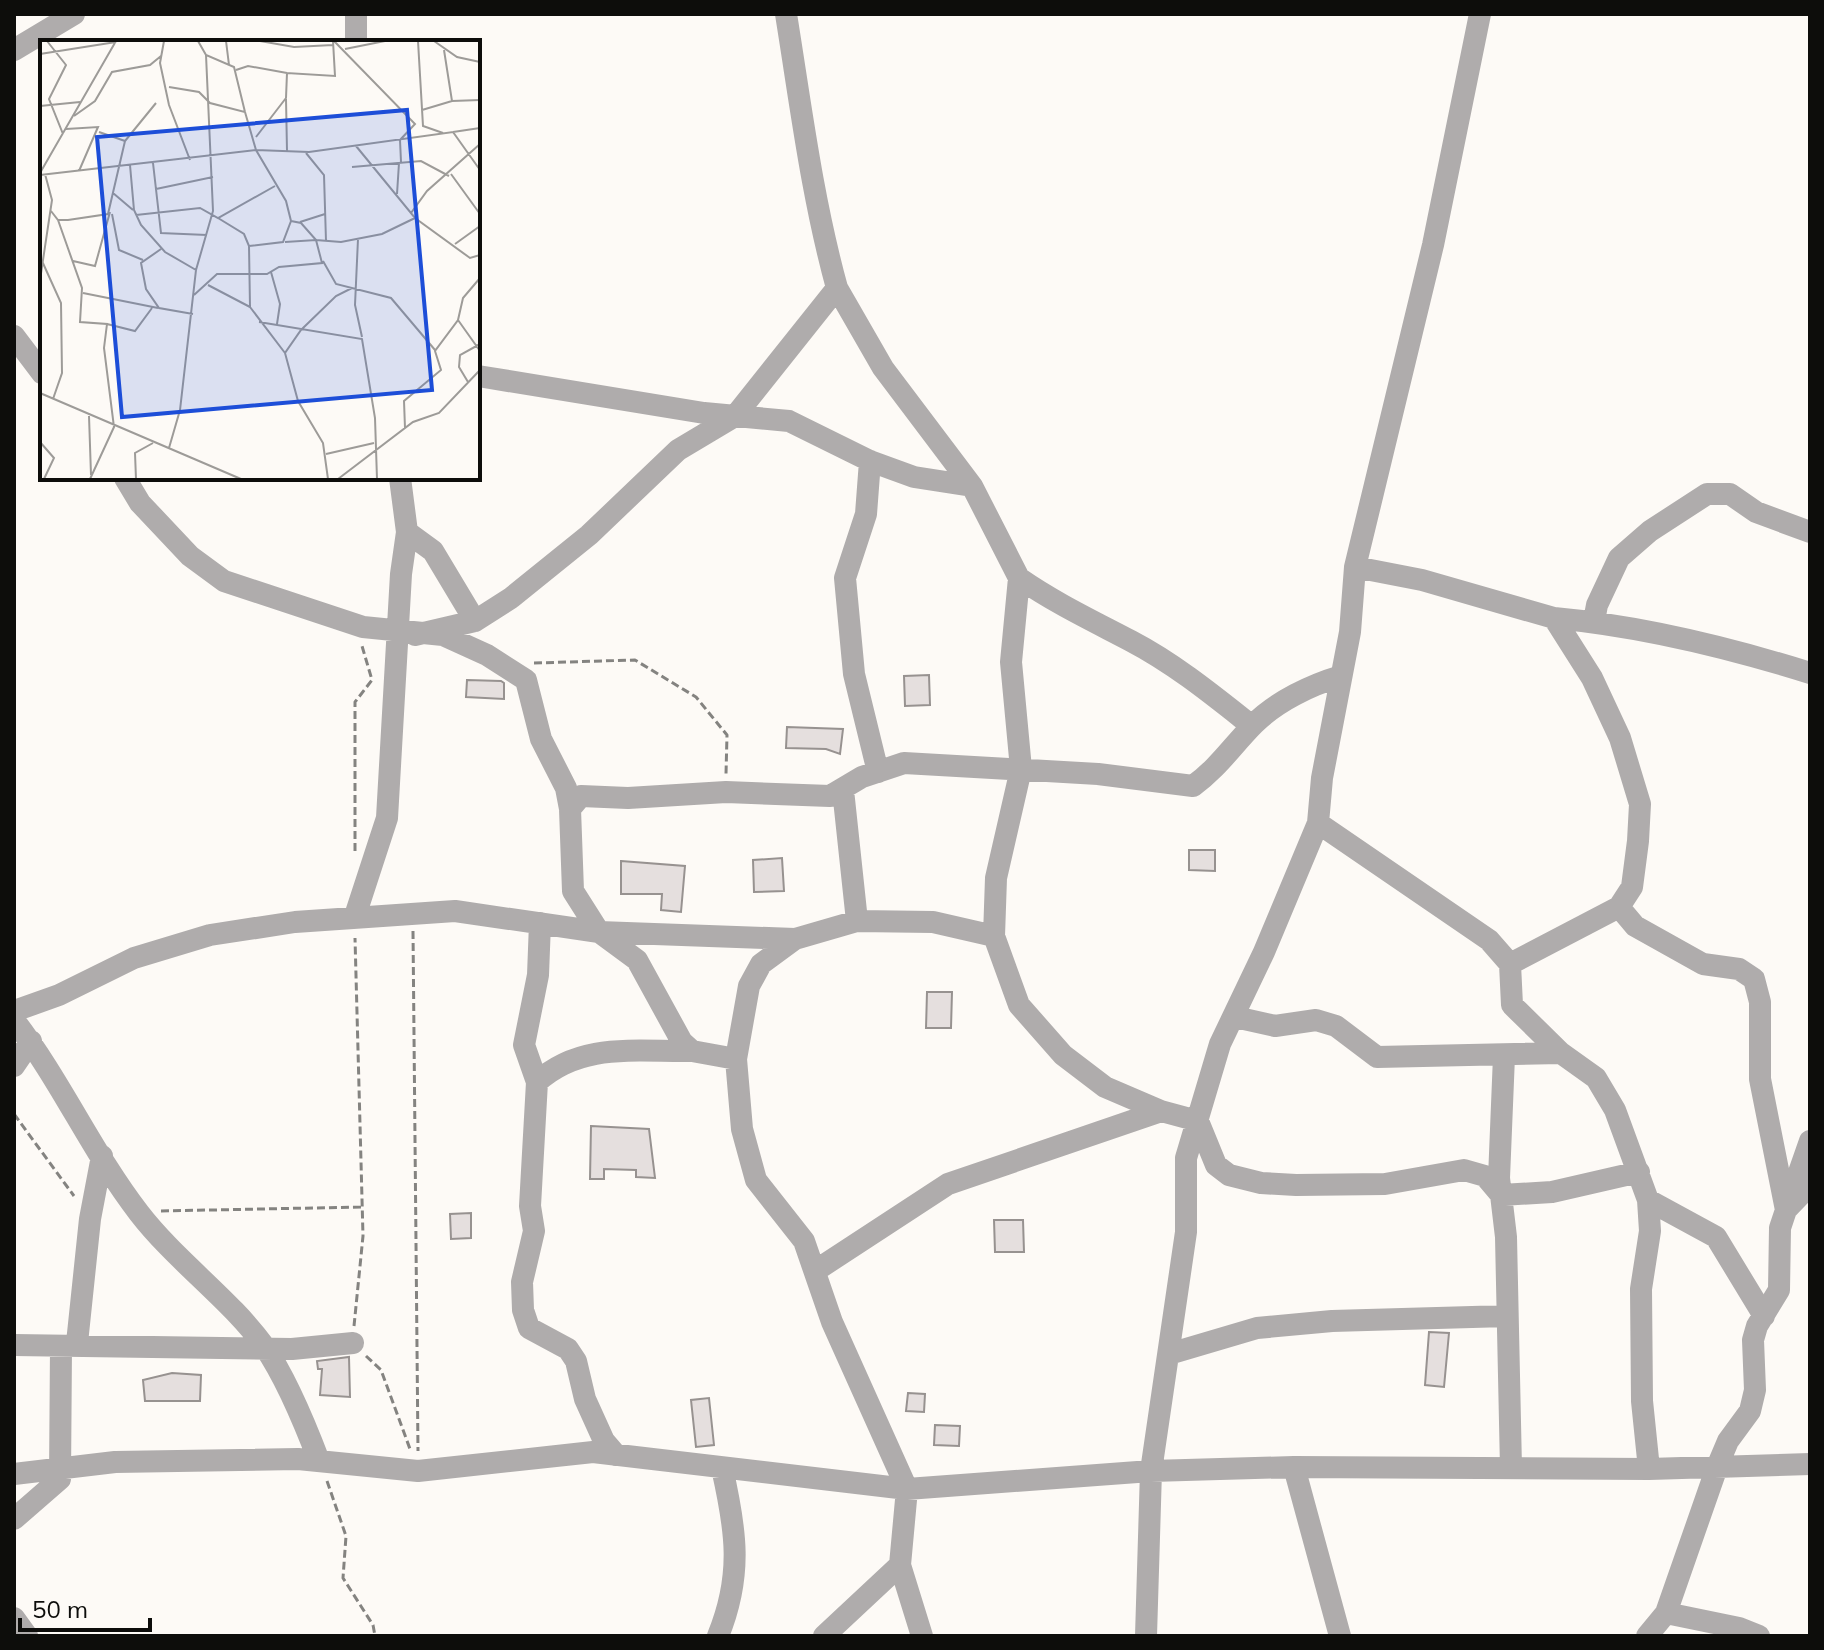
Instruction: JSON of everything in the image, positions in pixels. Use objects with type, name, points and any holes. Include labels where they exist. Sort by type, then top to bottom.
[{"type":"street","points":[[14,50],[74,14]]},
{"type":"street","points":[[356,14],[356,40]]},
{"type":"street","points":[[786,14],[804,145],[837,288],[883,368],[972,486],[1019,578],[1096,625],[1132,641],[1195,682],[1252,726]]},
{"type":"street","points":[[1146,1636],[1151,1471],[1186,1232],[1186,1158],[1220,1044],[1235,1017],[1318,823],[1322,778],[1350,632],[1355,567],[1433,245],[1480,14]]},
{"type":"street","points":[[406,633],[475,621],[511,598],[589,535],[678,450],[735,416],[837,288]]},
{"type":"street","points":[[14,336],[40,370]]},
{"type":"street","points":[[480,376],[735,416],[789,421],[870,461],[914,477],[972,486]]},
{"type":"street","points":[[870,461],[866,514],[845,578],[854,674],[878,772]]},
{"type":"street","points":[[126,480],[140,503],[190,556],[224,581],[363,627],[443,635],[506,666],[526,680],[541,739],[566,788],[570,809],[573,891],[599,932],[637,960],[682,1042],[692,1051]]},
{"type":"street","points":[[355,916],[387,818],[406,633],[407,532],[400,480]]},
{"type":"street","points":[[1594,621],[1597,605],[1619,558],[1650,531],[1707,494],[1730,494],[1756,512],[1810,532]]},
{"type":"street","points":[[407,532],[433,551],[475,621]]},
{"type":"street","points":[[1355,567],[1422,580],[1554,618],[1594,621],[1744,652],[1810,673]]},
{"type":"street","points":[[1019,578],[1011,662],[1021,769],[996,878],[994,936],[1019,1005],[1063,1055],[1105,1087],[1161,1111],[1198,1121]]},
{"type":"street","points":[[1510,964],[1619,907],[1632,887],[1640,804],[1620,738],[1592,678],[1554,618]]},
{"type":"street","points":[[570,809],[581,796],[628,798],[726,792],[830,796],[862,777],[904,763],[1021,769],[1193,786],[1216,769],[1252,726],[1312,685],[1341,676]]},
{"type":"street","points":[[843,790],[857,921]]},
{"type":"street","points":[[1318,823],[1450,910],[1489,940],[1510,964],[1512,1005],[1561,1053],[1596,1078],[1615,1110],[1648,1200],[1650,1231],[1641,1289],[1642,1401],[1649,1469]]},
{"type":"street","points":[[1619,907],[1635,926],[1703,964],[1739,969],[1754,979],[1760,1002],[1760,1079],[1786,1210]]},
{"type":"street","points":[[14,1011],[59,995],[134,958],[210,935],[355,916],[413,916],[455,911],[599,932],[795,939],[857,921],[933,922],[994,936]]},
{"type":"street","points":[[540,923],[538,975],[524,1045],[537,1082],[530,1206],[534,1231],[522,1282],[523,1310],[529,1328],[568,1349],[576,1361],[585,1399],[604,1441],[616,1455]]},
{"type":"street","points":[[795,939],[761,964],[749,986],[736,1059],[742,1129],[756,1180],[804,1241],[832,1322],[907,1489],[900,1565],[922,1636]]},
{"type":"street","points":[[1235,1017],[1275,1026],[1316,1020],[1336,1026],[1377,1057],[1561,1053]]},
{"type":"street","points":[[14,1020],[31,1041],[138,1211],[179,1260],[264,1347],[301,1413],[319,1461]]},
{"type":"street","points":[[14,1066],[31,1041]]},
{"type":"street","points":[[537,1082],[557,1064],[587,1053],[692,1051],[736,1059]]},
{"type":"street","points":[[1504,1056],[1500,1091],[1501,1195],[1506,1237],[1511,1468]]},
{"type":"street","points":[[815,1271],[948,1184],[1161,1111]]},
{"type":"street","points":[[1198,1121],[1216,1165],[1229,1175],[1284,1185],[1385,1184],[1464,1170],[1485,1176],[1501,1195]]},
{"type":"street","points":[[1647,1636],[1666,1613],[1717,1467],[1728,1441],[1750,1411],[1755,1390],[1753,1340],[1779,1290],[1780,1228],[1810,1141]]},
{"type":"street","points":[[14,1519],[56,1484],[60,1468],[69,1345],[102,1156]]},
{"type":"street","points":[[1501,1195],[1552,1192],[1639,1172]]},
{"type":"street","points":[[1786,1210],[1810,1185]]},
{"type":"street","points":[[1648,1200],[1716,1237],[1764,1316]]},
{"type":"street","points":[[1169,1354],[1257,1328],[1332,1321],[1507,1316]]},
{"type":"street","points":[[14,1345],[292,1349],[353,1343]]},
{"type":"street","points":[[14,1474],[166,1460],[319,1461],[418,1471],[593,1452],[907,1489],[1151,1471],[1294,1467],[1649,1469],[1810,1464]]},
{"type":"street","points":[[1294,1467],[1340,1636]]},
{"type":"street","points":[[718,1636],[732,1603],[737,1561],[732,1511],[722,1468]]},
{"type":"street","points":[[824,1636],[900,1565]]},
{"type":"street","points":[[1666,1613],[1739,1628],[1759,1636]]},
{"type":"street","points":[[14,1618],[27,1636]]},
{"type":"path","points":[[355,858],[355,702],[372,680],[362,650],[363,627]]},
{"type":"path","points":[[506,666],[635,660],[696,697],[727,735],[726,792]]},
{"type":"path","points":[[355,916],[363,1236],[353,1343],[381,1370],[418,1471]]},
{"type":"path","points":[[413,916],[418,1471]]},
{"type":"path","points":[[14,1114],[90,1219]]},
{"type":"path","points":[[138,1211],[362,1207]]},
{"type":"path","points":[[319,1461],[346,1536],[343,1578],[373,1625],[375,1636]]},
{"type":"building","points":[[929,675],[930,705],[905,706],[904,676]]},
{"type":"building","points":[[467,680],[501,681],[504,683],[504,699],[466,697]]},
{"type":"building","points":[[787,727],[843,729],[840,754],[826,749],[786,748]]},
{"type":"building","points":[[1189,850],[1215,850],[1215,871],[1189,870]]},
{"type":"building","points":[[782,858],[784,891],[754,892],[753,860]]},
{"type":"building","points":[[621,861],[685,866],[681,912],[661,910],[662,894],[621,894]]},
{"type":"building","points":[[927,992],[952,992],[951,1028],[926,1028]]},
{"type":"building","points":[[591,1126],[649,1129],[655,1178],[636,1177],[636,1170],[604,1169],[604,1179],[590,1179]]},
{"type":"building","points":[[471,1213],[471,1238],[451,1239],[450,1214]]},
{"type":"building","points":[[994,1220],[1023,1220],[1024,1252],[995,1252]]},
{"type":"building","points":[[1429,1332],[1449,1333],[1444,1387],[1425,1385]]},
{"type":"building","points":[[349,1357],[350,1397],[320,1395],[322,1369],[318,1369],[317,1361]]},
{"type":"building","points":[[172,1373],[201,1375],[200,1401],[145,1401],[143,1380]]},
{"type":"building","points":[[908,1393],[925,1394],[924,1412],[906,1411]]},
{"type":"building","points":[[709,1398],[714,1445],[696,1447],[691,1400]]},
{"type":"building","points":[[935,1425],[960,1426],[959,1446],[934,1445]]}]
